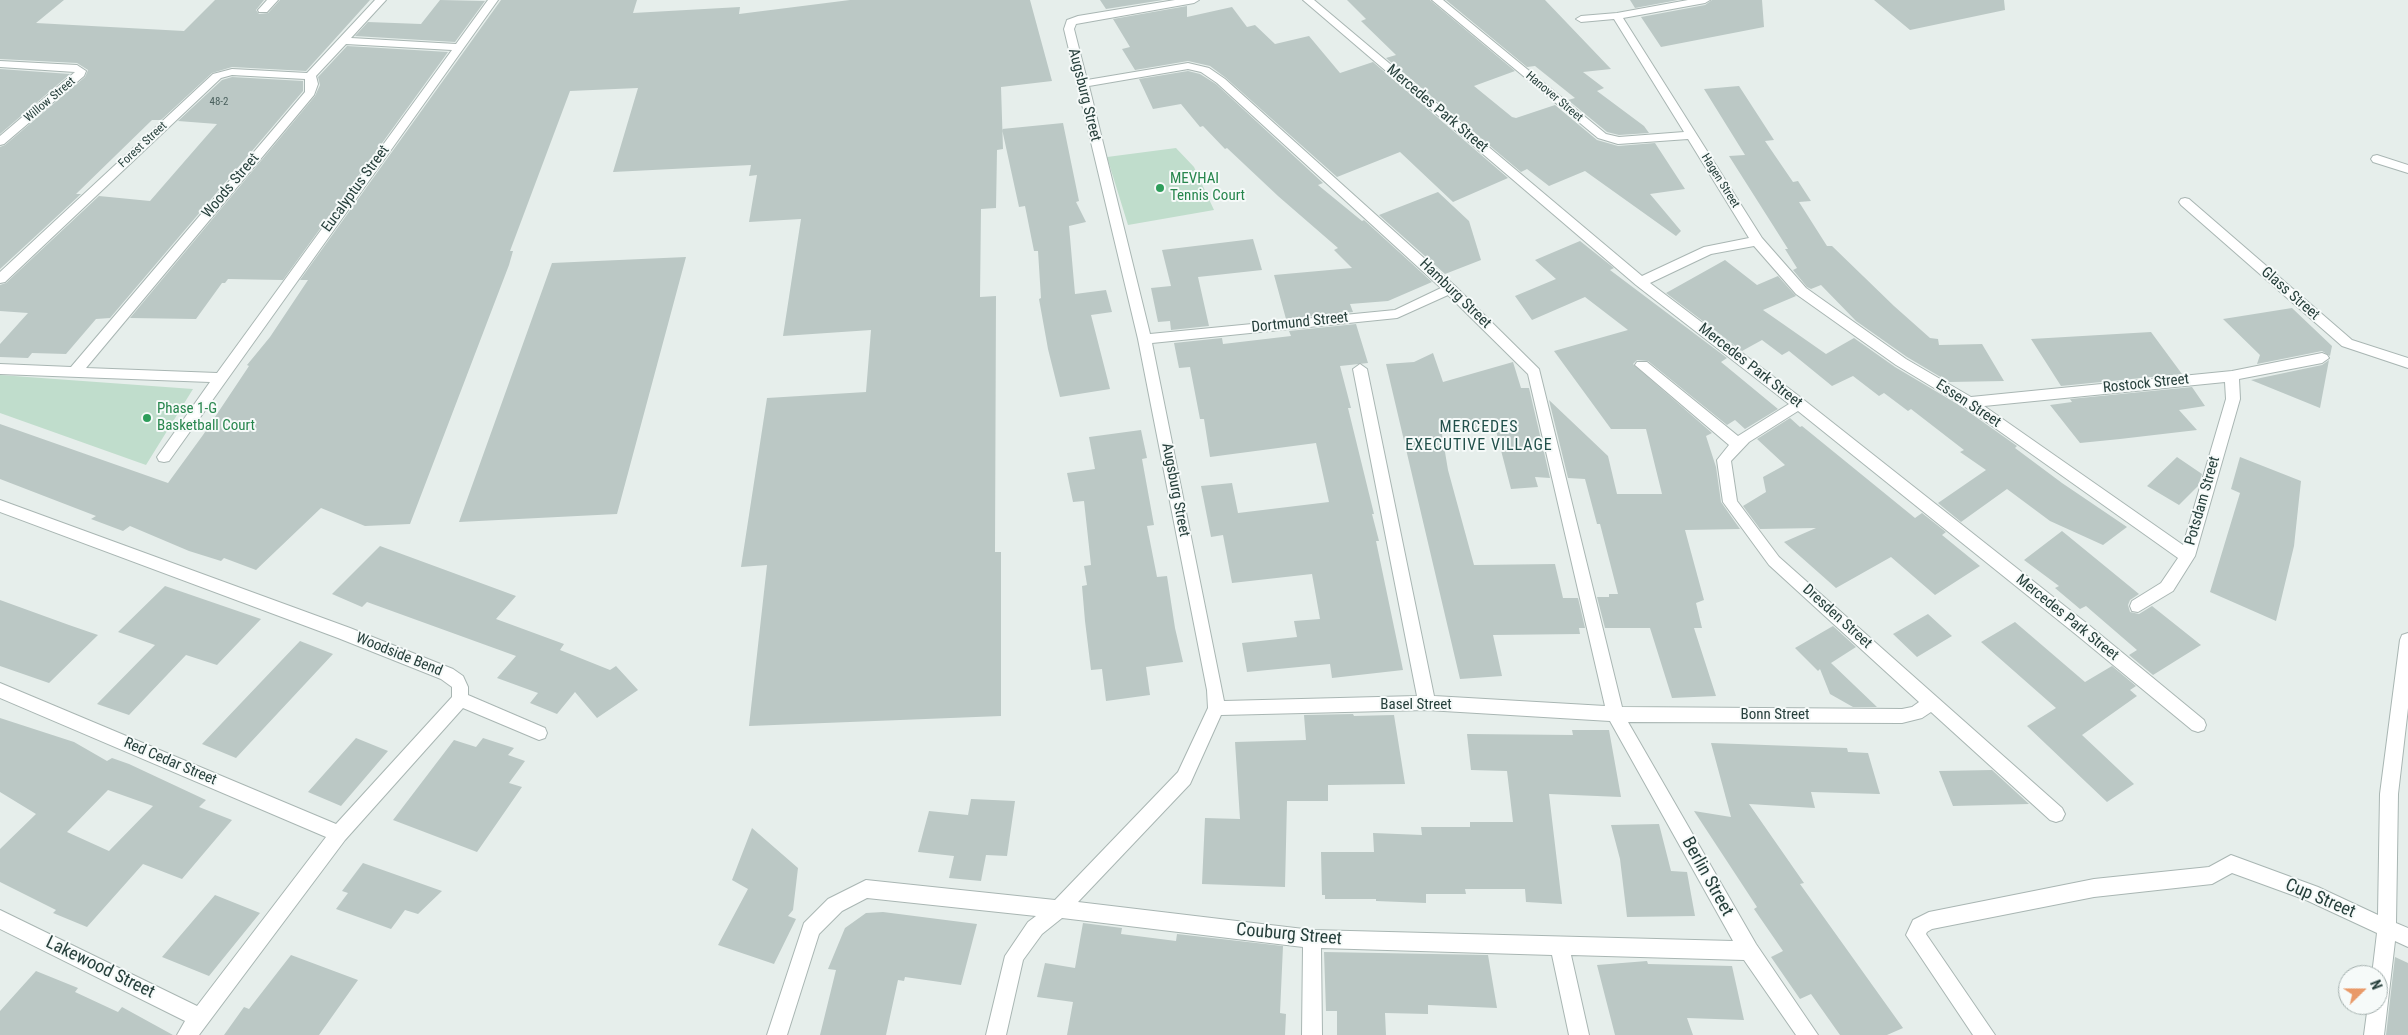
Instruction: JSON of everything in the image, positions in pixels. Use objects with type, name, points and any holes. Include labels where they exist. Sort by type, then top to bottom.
[{"type":"street","points":[[263,10],[273,0]]},
{"type":"street","points":[[310,76],[381,0]]},
{"type":"street","name":"Eucalyptus Street","points":[[164,457],[493,0]]},
{"type":"street","name":"Augsburg Street","points":[[1194,0],[1082,18],[1071,22],[1069,29],[1145,339],[1215,690],[1216,708]]},
{"type":"street","name":"Mercedes Park Street","points":[[1308,0],[1641,282],[1799,404],[2084,631],[2198,725]]},
{"type":"street","name":"Hanover Street","points":[[1438,0],[1602,136],[1618,141],[1690,135]]},
{"type":"street","points":[[1581,19],[1617,16],[1704,0]]},
{"type":"street","name":"Hagen Street","points":[[1617,16],[1757,242]]},
{"type":"street","points":[[344,41],[458,47]]},
{"type":"street","name":"Willow Street","points":[[0,64],[77,68],[80,70],[80,74],[0,142]]},
{"type":"street","name":"Hamburg Street","points":[[1081,84],[1188,66],[1205,70],[1221,81],[1450,289],[1534,372],[1615,714]]},
{"type":"street","name":"Forest Street","points":[[0,279],[217,76],[232,72],[310,76]]},
{"type":"street","name":"Woods Street","points":[[74,373],[310,93],[312,84],[310,76]]},
{"type":"street","points":[[2376,159],[2408,169]]},
{"type":"street","name":"Glass Street","points":[[2185,202],[2347,343],[2408,362]]},
{"type":"street","points":[[1641,282],[1708,250],[1757,242]]},
{"type":"street","name":"Essen Street","points":[[1757,242],[1801,290],[1901,362],[1969,402],[2188,556]]},
{"type":"street","name":"Dortmund Street","points":[[1145,339],[1398,314],[1450,289]]},
{"type":"street","name":"Rostock Street","points":[[1969,402],[2232,376],[2322,358]]},
{"type":"street","points":[[1642,365],[1738,444]]},
{"type":"street","points":[[0,369],[220,378]]},
{"type":"street","points":[[1360,369],[1428,703]]},
{"type":"street","name":"Potsdam Street","points":[[2138,606],[2167,587],[2188,556],[2233,399],[2232,376]]},
{"type":"street","name":"Dresden Street","points":[[1799,404],[1744,438],[1724,460],[1730,502],[1774,561],[2056,814]]},
{"type":"street","name":"Woodside Bend","points":[[0,506],[344,633],[447,674],[457,680],[461,690],[460,699]]},
{"type":"street","points":[[2383,965],[2387,929],[2390,794],[2408,640]]},
{"type":"street","name":"Red Cedar Street","points":[[0,690],[339,834]]},
{"type":"street","points":[[187,1035],[339,834],[460,699],[540,733]]},
{"type":"street","name":"Bonn Street","points":[[1615,714],[1902,716],[1916,712],[1932,702]]},
{"type":"street","name":"Basel Street","points":[[1216,708],[1428,703],[1615,714]]},
{"type":"street","points":[[996,1035],[1014,956],[1036,928],[1059,909],[1184,778],[1216,708]]},
{"type":"street","name":"Berlin Street","points":[[1615,714],[1749,951],[1808,1035]]},
{"type":"street","name":"Cup Street","points":[[1984,1035],[1914,935],[1920,926],[1929,920],[2094,888],[2212,875],[2231,864],[2311,893],[2408,938]]},
{"type":"street","name":"Couburg Street","points":[[777,1035],[811,929],[835,905],[866,889],[1059,909],[1312,940],[1749,951]]},
{"type":"street","name":"Lakewood Street","points":[[0,919],[200,1018]]},
{"type":"street","points":[[1312,940],[1312,1035]]},
{"type":"street","points":[[1560,946],[1579,1035]]},
{"type":"street","points":[[2374,1035],[2377,1015]]},
{"type":"green space","name":"MEVHAI Tennis Court","points":[[1176,148],[1194,167],[1214,210],[1128,225],[1107,157]]},
{"type":"green space","points":[[0,375],[193,389],[146,465],[0,413]]},
{"type":"building","points":[[0,0],[64,0],[36,23],[184,31],[215,0],[264,0],[256,10],[259,14],[268,13],[280,0],[370,0],[306,71],[232,67],[212,73],[161,120],[152,120],[76,194],[81,194],[0,269],[0,147],[5,145],[85,77],[88,70],[77,63],[0,59]]},
{"type":"building","points":[[440,0],[485,1],[455,42],[355,36],[368,22],[421,24]]},
{"type":"building","points":[[501,0],[637,0],[633,13],[740,7],[739,14],[850,0],[1030,0],[1052,81],[1001,87],[1003,149],[997,150],[996,208],[981,209],[980,297],[996,296],[995,552],[1001,552],[1001,716],[749,726],[767,565],[741,567],[767,398],[866,392],[871,330],[783,336],[801,219],[749,222],[757,175],[749,176],[751,165],[613,172],[638,88],[570,91],[510,251],[513,251],[509,265],[410,524],[365,526],[321,508],[256,570],[224,558],[221,561],[189,551],[130,526],[123,531],[91,519],[96,516],[0,479],[0,424],[168,483],[203,435],[249,366],[247,365],[270,337],[308,280],[300,280]]},
{"type":"building","points":[[1100,0],[1163,0],[1106,9]]},
{"type":"building","points":[[1347,0],[1430,0],[1515,71],[1474,86],[1512,117],[1516,118],[1555,105],[1597,140],[1618,146],[1655,143],[1685,189],[1650,194],[1681,231],[1676,236],[1585,171],[1549,186],[1527,169],[1521,172],[1386,58],[1396,55],[1361,21],[1366,19]]},
{"type":"building","points":[[1446,0],[1545,0],[1611,69],[1583,72],[1604,88],[1597,91],[1644,126],[1649,133],[1619,135],[1607,132],[1568,100],[1575,98],[1535,66],[1527,67]]},
{"type":"building","points":[[1630,0],[1678,0],[1635,8]]},
{"type":"building","points":[[1712,0],[1762,0],[1764,27],[1661,47],[1641,17],[1705,5]]},
{"type":"building","points":[[1874,0],[2004,0],[2005,10],[1910,30]]},
{"type":"building","points":[[1187,6],[1187,17],[1232,7],[1247,27],[1255,25],[1275,44],[1309,36],[1340,73],[1373,62],[1508,178],[1453,202],[1400,152],[1337,177],[1210,66],[1188,61],[1135,70],[1122,49],[1130,47],[1113,19]]},
{"type":"building","points":[[347,46],[448,52],[283,280],[228,279],[225,283],[222,283],[196,319],[130,318],[315,96],[320,85],[318,77]]},
{"type":"building","points":[[0,69],[70,74],[0,134]]},
{"type":"building","points":[[1188,71],[1200,74],[1216,84],[1323,183],[1318,185],[1362,221],[1364,220],[1432,282],[1388,301],[1350,304],[1353,312],[1286,319],[1274,275],[1352,268],[1334,250],[1338,248],[1278,196],[1227,148],[1225,149],[1203,126],[1200,127],[1181,104],[1153,109],[1139,79]]},
{"type":"building","points":[[232,77],[303,81],[303,91],[110,318],[96,319],[66,354],[32,353],[28,358],[0,357],[0,344],[28,313],[0,311],[0,285],[6,283],[99,196],[150,201],[217,124],[178,121],[222,80]]},
{"type":"building","points":[[1739,86],[1774,140],[1765,141],[1793,182],[1798,181],[1811,201],[1799,202],[1827,246],[1832,246],[1930,338],[1938,339],[1939,345],[1982,344],[2004,381],[1949,382],[1907,357],[1856,321],[1821,285],[1811,289],[1807,287],[1793,270],[1797,268],[1785,249],[1788,249],[1729,156],[1745,155],[1704,89]]},
{"type":"building","points":[[1063,123],[1079,201],[1076,202],[1086,222],[1069,226],[1075,294],[1106,290],[1112,312],[1091,315],[1110,389],[1060,397],[1048,349],[1039,299],[1041,298],[1038,251],[1034,251],[1025,206],[1019,207],[1002,129]]},
{"type":"building","points":[[1438,192],[1469,221],[1481,260],[1445,274],[1379,215]]},
{"type":"building","points":[[1253,239],[1262,270],[1198,277],[1209,326],[1171,330],[1170,321],[1158,322],[1151,288],[1171,286],[1162,250]]},
{"type":"building","points":[[1580,241],[1614,268],[1610,270],[1727,358],[1721,362],[1778,409],[1745,429],[1735,420],[1727,425],[1648,361],[1637,360],[1633,364],[1712,433],[1706,436],[1716,467],[1721,502],[1740,529],[1685,530],[1704,600],[1696,603],[1702,628],[1694,628],[1716,696],[1672,698],[1650,628],[1605,628],[1597,597],[1609,597],[1609,594],[1618,594],[1600,524],[1597,524],[1585,479],[1568,478],[1549,400],[1608,456],[1617,494],[1662,494],[1646,429],[1611,429],[1554,351],[1628,330],[1585,297],[1532,320],[1515,296],[1556,279],[1535,260]]},
{"type":"building","points":[[686,257],[617,514],[459,522],[552,263]]},
{"type":"building","points":[[1725,260],[1757,285],[1778,276],[1796,296],[1763,310],[1826,354],[1854,338],[1895,367],[1959,405],[2017,446],[2015,448],[2062,483],[2127,527],[2103,545],[2050,521],[2007,489],[1961,522],[1938,503],[1986,470],[1960,452],[1964,450],[1911,409],[1908,411],[1884,393],[1879,396],[1853,376],[1832,386],[1789,351],[1782,355],[1762,340],[1742,351],[1666,293]]},
{"type":"building","points":[[2292,308],[2332,346],[2330,356],[2322,351],[2257,364],[2260,355],[2223,319]]},
{"type":"building","points":[[1356,324],[1368,363],[1340,366],[1351,408],[1348,408],[1374,514],[1372,514],[1379,541],[1376,541],[1403,670],[1332,678],[1330,664],[1247,672],[1242,643],[1297,637],[1294,621],[1320,619],[1312,574],[1232,583],[1223,535],[1211,537],[1201,486],[1232,483],[1238,513],[1329,502],[1316,443],[1210,457],[1204,419],[1200,419],[1190,367],[1179,368],[1174,343],[1222,338],[1223,344],[1291,336],[1289,331]]},
{"type":"building","points":[[2151,332],[2182,374],[2061,386],[2031,339]]},
{"type":"building","points":[[1433,353],[1443,382],[1513,362],[1521,388],[1529,388],[1550,478],[1535,477],[1538,487],[1511,489],[1496,431],[1442,434],[1448,470],[1474,565],[1555,564],[1563,598],[1578,598],[1585,628],[1579,628],[1580,634],[1493,635],[1502,676],[1460,679],[1386,364],[1414,362]]},
{"type":"building","points":[[2329,360],[2320,408],[2251,380],[2322,365]]},
{"type":"building","points":[[2192,387],[2205,406],[2179,410],[2197,430],[2080,443],[2050,405],[2072,402],[2070,399]]},
{"type":"building","points":[[1790,418],[1915,518],[1922,513],[1946,532],[1942,535],[1980,566],[1935,595],[1891,557],[1836,588],[1784,542],[1816,528],[1760,529],[1743,506],[1766,492],[1763,477],[1785,465],[1757,439]]},
{"type":"building","points":[[1141,430],[1147,458],[1142,459],[1154,525],[1147,526],[1157,577],[1167,576],[1175,628],[1183,662],[1146,667],[1150,695],[1106,701],[1102,669],[1091,670],[1085,621],[1082,586],[1087,585],[1084,566],[1091,565],[1084,501],[1073,502],[1067,473],[1095,469],[1089,437]]},
{"type":"building","points":[[2177,457],[2202,474],[2198,486],[2179,505],[2147,486]]},
{"type":"building","points":[[2240,457],[2301,481],[2294,546],[2276,621],[2210,592],[2240,493],[2231,489]]},
{"type":"building","points":[[2062,531],[2139,594],[2130,600],[2128,605],[2130,612],[2139,614],[2152,606],[2201,645],[2153,675],[2129,655],[2137,650],[2086,606],[2080,609],[2055,588],[2059,586],[2024,560]]},
{"type":"building","points":[[380,546],[516,596],[496,619],[564,644],[560,650],[610,670],[616,666],[638,690],[597,718],[575,692],[557,714],[530,703],[538,693],[497,678],[516,656],[367,602],[362,607],[332,594]]},
{"type":"building","points":[[165,586],[261,619],[217,665],[186,655],[129,715],[97,704],[155,645],[118,632]]},
{"type":"building","points":[[0,600],[98,635],[49,683],[0,666]]},
{"type":"building","points":[[1928,614],[1952,636],[1917,657],[1893,634]]},
{"type":"building","points":[[2015,622],[2085,682],[2112,666],[2136,686],[2130,690],[2137,696],[2082,735],[2134,784],[2107,802],[2027,726],[2056,708],[1981,642]]},
{"type":"building","points":[[1833,626],[1856,647],[1831,663],[1877,707],[1853,707],[1830,694],[1820,669],[1818,671],[1795,648]]},
{"type":"building","points":[[300,641],[333,654],[236,758],[202,744]]},
{"type":"building","points":[[1353,714],[1354,716],[1394,715],[1405,784],[1328,785],[1328,801],[1287,801],[1285,887],[1202,884],[1205,818],[1240,819],[1235,742],[1306,740],[1304,715]]},
{"type":"building","points":[[0,718],[74,742],[107,761],[112,758],[129,764],[206,800],[199,807],[232,820],[182,879],[143,864],[87,927],[53,913],[56,910],[0,882],[0,849],[36,814],[0,792]],"holes":[[[108,790],[153,806],[109,851],[67,832]]]},
{"type":"building","points":[[1572,730],[1609,730],[1621,797],[1549,794],[1562,904],[1526,902],[1525,889],[1465,889],[1466,894],[1426,894],[1426,903],[1376,901],[1376,899],[1325,899],[1325,895],[1322,895],[1321,852],[1374,852],[1373,833],[1422,835],[1421,827],[1470,827],[1470,822],[1513,822],[1507,771],[1471,770],[1467,734],[1573,735]]},
{"type":"building","points":[[356,738],[388,751],[341,806],[308,792]]},
{"type":"building","points":[[483,738],[514,748],[508,755],[525,761],[509,783],[522,787],[477,852],[393,820],[454,740],[476,747]]},
{"type":"building","points":[[1711,743],[1847,748],[1848,752],[1868,753],[1880,794],[1811,792],[1815,808],[1749,804],[1804,883],[1800,884],[1903,1028],[1887,1035],[1840,1035],[1811,994],[1800,999],[1771,957],[1783,951],[1754,909],[1757,907],[1694,811],[1731,817]]},
{"type":"building","points":[[1992,770],[2029,804],[1953,806],[1939,771]]},
{"type":"building","points":[[971,799],[1015,801],[1007,856],[986,855],[981,881],[949,878],[954,856],[918,852],[929,811],[968,815]]},
{"type":"building","points":[[1659,824],[1671,871],[1687,872],[1695,916],[1627,917],[1620,859],[1611,825]]},
{"type":"building","points":[[752,828],[798,868],[793,910],[788,916],[796,919],[774,964],[718,945],[748,889],[732,880]]},
{"type":"building","points":[[363,863],[442,891],[418,914],[405,910],[391,929],[336,909],[348,893],[342,891]]},
{"type":"building","points":[[215,895],[260,913],[209,976],[162,957]]},
{"type":"building","points":[[883,912],[977,924],[961,985],[905,977],[904,981],[898,980],[886,1035],[820,1035],[836,970],[828,969],[845,928],[866,913]]},
{"type":"building","points":[[1083,923],[1122,928],[1121,934],[1176,941],[1177,934],[1283,946],[1280,1013],[1286,1014],[1285,1035],[1067,1035],[1073,1002],[1037,997],[1045,963],[1075,968]]},
{"type":"building","points":[[1324,952],[1488,955],[1497,1008],[1428,1005],[1428,1014],[1385,1013],[1386,1035],[1337,1035],[1337,1011],[1326,1011]]},
{"type":"building","points":[[291,955],[358,980],[319,1035],[224,1035],[244,1007],[249,1009]]},
{"type":"building","points":[[2395,957],[2408,963],[2408,1035],[2386,1035]]},
{"type":"building","points":[[1647,961],[1648,964],[1732,966],[1744,1020],[1687,1018],[1693,1035],[1615,1035],[1597,965]]},
{"type":"building","points":[[36,971],[78,988],[75,992],[118,1012],[122,1007],[173,1035],[0,1035],[0,1011]]},
{"type":"place","name":"MEVHAI Tennis Court","points":[[1160,188]]},
{"type":"place","name":"Phase 1-G Basketball Court","points":[[147,418]]},
{"type":"district","name":"MERCEDES EXECUTIVE VILLAGE","points":[[1479,437]]}]
